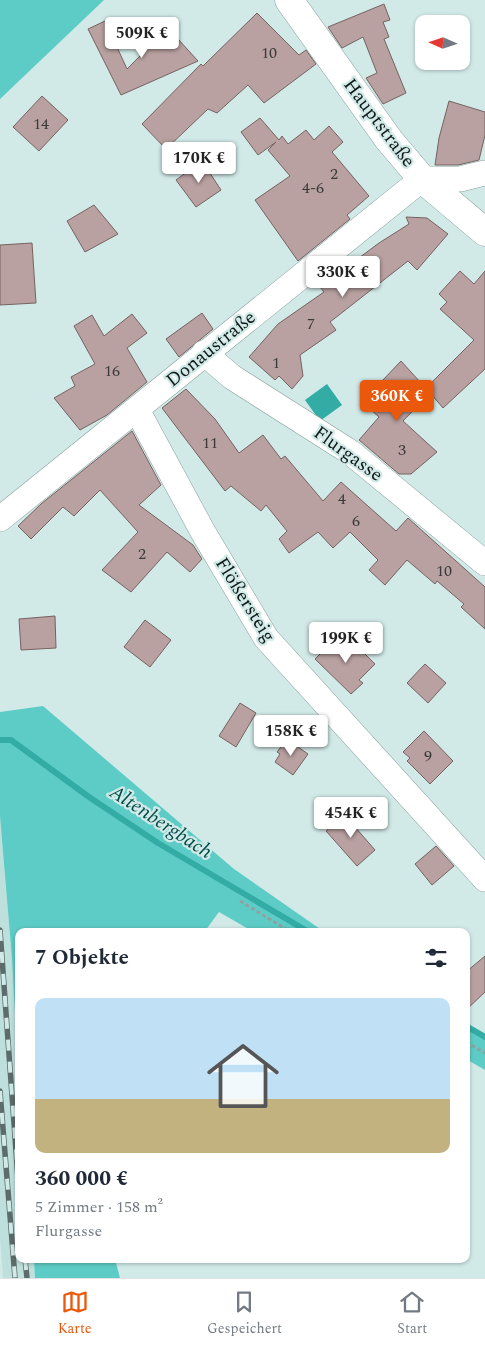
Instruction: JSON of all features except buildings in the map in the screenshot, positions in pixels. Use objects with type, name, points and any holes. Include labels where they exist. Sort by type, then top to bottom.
[{"type":"main road","name":"Hauptstraße","points":[[289,0],[389,140],[422,179],[485,232]]},
{"type":"street","points":[[422,179],[460,179],[485,173]]},
{"type":"street","name":"Donaustraße","points":[[0,519],[137,410],[204,353],[337,250],[422,179]]},
{"type":"street","name":"Flurgasse","points":[[204,353],[232,378],[350,452],[485,563]]},
{"type":"street","name":"Flößersteig","points":[[137,410],[204,532],[266,638],[485,879]]},
{"type":"path","points":[[240,901],[284,928]]},
{"type":"path","points":[[470,1044],[485,1053]]},
{"type":"shaded area","points":[[0,0],[104,0],[0,99]]},
{"type":"shaded area","points":[[327,384],[342,405],[320,421],[305,400]]},
{"type":"shaded area","points":[[43,706],[234,869],[319,928],[247,928],[219,912],[207,928],[15,928],[15,1014],[0,816],[0,712]]},
{"type":"shaded area","points":[[0,816],[15,1014],[15,1263],[34,1263],[35,1278],[3,1278],[0,1236]]},
{"type":"shaded area","points":[[470,1030],[485,1040],[485,1070],[470,1061]]},
{"type":"shaded area","points":[[34,1263],[116,1263],[120,1278],[35,1278]]},
{"type":"waterway","name":"Altenbergbach","points":[[0,740],[11,740],[89,797],[158,843],[302,928]]},
{"type":"waterway","name":"Altenbergbach","points":[[470,1028],[485,1037]]},
{"type":"railway","points":[[0,930],[15,1137]]},
{"type":"railway","points":[[0,1091],[15,1278]]},
{"type":"railway","points":[[25,1263],[27,1278]]}]
